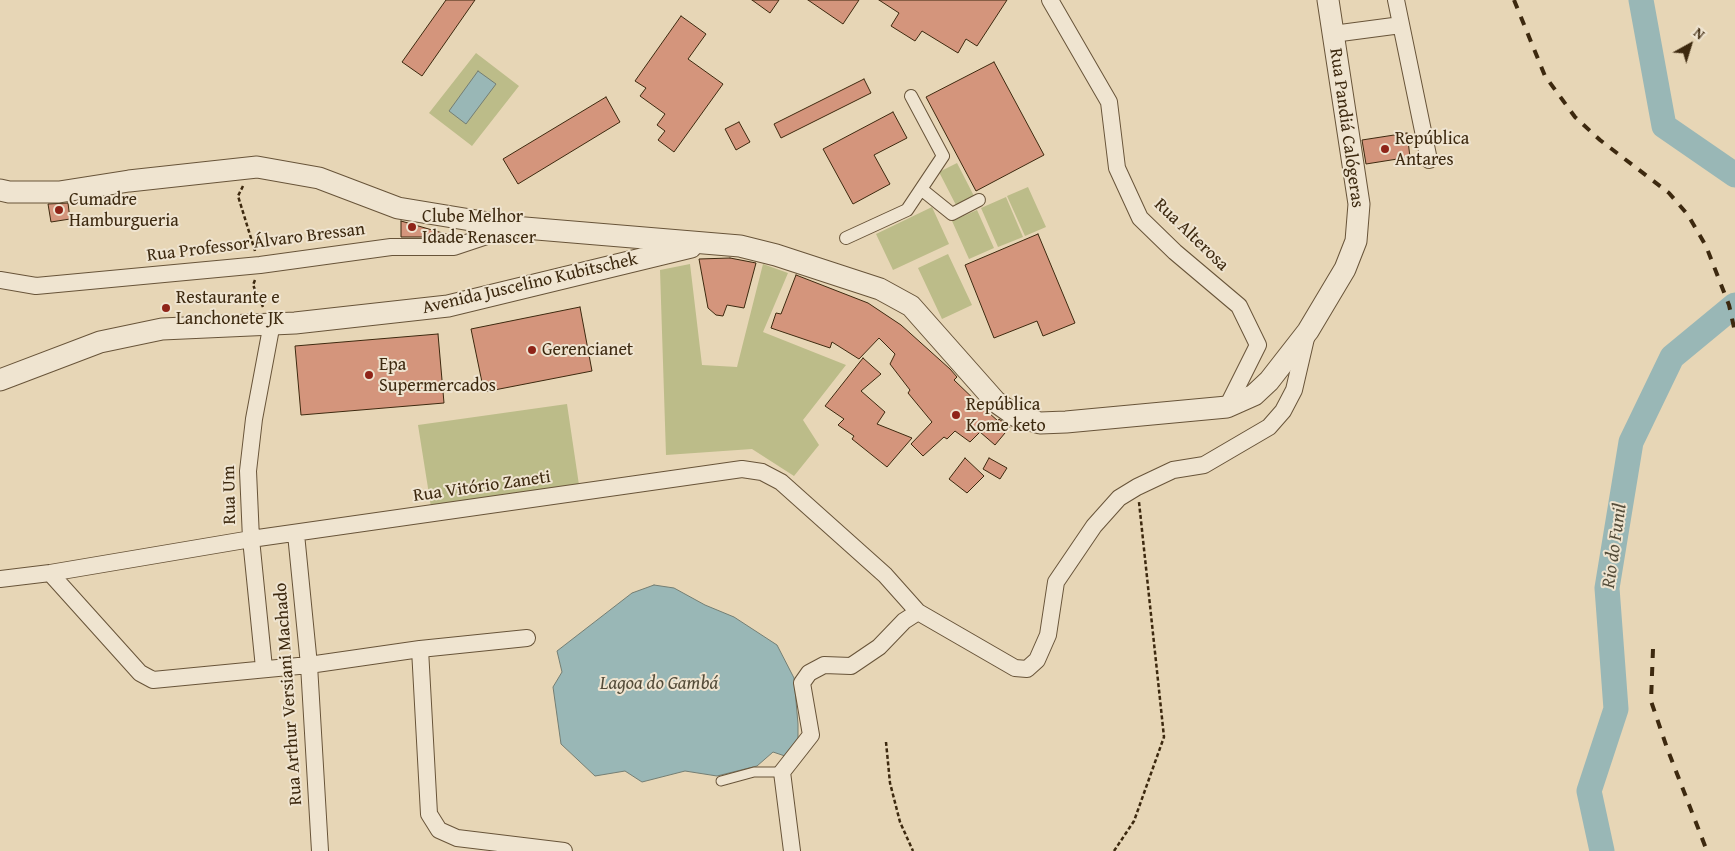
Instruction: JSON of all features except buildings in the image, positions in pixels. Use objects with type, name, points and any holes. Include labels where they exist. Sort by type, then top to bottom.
[{"type":"street","name":"Rua Alterosa","points":[[1050,0],[1109,102],[1117,168],[1140,218],[1175,252],[1239,306],[1258,345],[1227,407]]},
{"type":"street","name":"Rua Pandiá Calógeras","points":[[0,190],[9,192],[59,192],[129,181],[257,167],[319,178],[398,208],[513,227],[740,246],[776,254],[880,289],[911,306],[996,402],[1016,416],[1040,423],[1066,422],[1227,407],[1254,395],[1264,386],[1308,331],[1345,269],[1356,241],[1359,204],[1328,0]]},
{"type":"street","points":[[1396,0],[1429,160]]},
{"type":"street","points":[[1333,34],[1401,26]]},
{"type":"street","points":[[846,238],[906,210],[943,156],[910,96]]},
{"type":"street","points":[[921,189],[952,214],[979,200]]},
{"type":"street","name":"Rua Professor Álvaro Bressan","points":[[0,280],[36,286],[260,266],[391,247],[454,247],[513,227]]},
{"type":"street","name":"Avenida Juscelino Kubitschek","points":[[0,380],[100,342],[162,328],[272,323],[448,306],[708,243]]},
{"type":"street","name":"Rua Um","points":[[264,668],[251,539],[248,471],[254,419],[272,323]]},
{"type":"street","name":"Rua Vitório Zaneti","points":[[0,579],[50,574],[251,539],[742,469],[762,472],[781,482],[885,575],[918,612],[1015,668],[1027,669],[1037,660],[1048,635],[1056,582],[1094,526],[1119,498],[1137,487],[1173,470],[1204,465],[1269,427],[1283,411],[1294,390],[1308,331]]},
{"type":"street","name":"Rua Arthur Versiani Machado","points":[[296,534],[309,664],[320,851]]},
{"type":"street","points":[[50,574],[140,673],[153,680],[309,664],[420,649],[527,638]]},
{"type":"street","points":[[790,849],[782,772],[811,735],[802,683],[809,673],[824,664],[851,666],[879,647],[904,621],[918,612]]},
{"type":"street","points":[[420,649],[429,814],[440,830],[457,838],[564,851]]},
{"type":"lane","points":[[721,781],[754,772],[782,772]]},
{"type":"path","points":[[247,186],[242,186],[238,196],[260,266],[253,285],[272,323]]},
{"type":"path","points":[[1114,851],[1134,821],[1164,737],[1137,487]]},
{"type":"path","points":[[886,742],[890,783],[900,822],[913,851]]},
{"type":"green space","points":[[476,53],[519,86],[472,146],[429,113]]},
{"type":"green space","points":[[957,163],[975,198],[957,207],[939,172]]},
{"type":"green space","points":[[1028,187],[1046,227],[1025,236],[1007,196]]},
{"type":"green space","points":[[1006,197],[1023,237],[998,247],[981,208]]},
{"type":"green space","points":[[932,207],[949,244],[893,270],[876,234]]},
{"type":"green space","points":[[977,210],[994,248],[969,259],[952,221]]},
{"type":"green space","points":[[948,254],[972,305],[942,319],[918,268]]},
{"type":"green space","points":[[690,264],[702,365],[737,367],[763,264],[788,273],[763,332],[846,365],[803,420],[819,445],[794,476],[752,449],[666,455],[660,270]]},
{"type":"green space","points":[[567,404],[579,485],[431,507],[418,425]]},
{"type":"water","points":[[478,71],[496,84],[466,124],[449,111]]},
{"type":"water","name":"Lagoa do Gambá","points":[[654,585],[674,588],[705,605],[734,617],[777,645],[794,678],[798,724],[798,740],[785,756],[773,752],[757,766],[717,776],[685,771],[642,782],[625,771],[595,776],[561,744],[553,687],[562,672],[557,651],[632,593]]},
{"type":"waterway","name":"Rio do Funil","points":[[1641,0],[1664,126],[1735,175]]},
{"type":"waterway","name":"Rio do Funil","points":[[1602,851],[1589,791],[1616,709],[1607,588],[1631,442],[1672,357],[1735,305]]},
{"type":"railway","points":[[1514,0],[1545,76],[1575,117],[1600,140],[1669,193],[1688,215],[1706,246],[1729,305],[1735,332]]},
{"type":"railway","points":[[1653,649],[1651,701],[1707,851]]},
{"type":"place","name":"República Antares","points":[[1385,149]]},
{"type":"place","name":"Cumadre Hamburgueria","points":[[59,210]]},
{"type":"place","name":"Clube Melhor Idade Renascer","points":[[412,227]]},
{"type":"place","name":"Restaurante e Lanchonete JK","points":[[166,308]]},
{"type":"place","name":"Gerencianet","points":[[532,350]]},
{"type":"place","name":"Epa Supermercados","points":[[369,375]]},
{"type":"place","name":"República Kome keto","points":[[956,415]]}]
